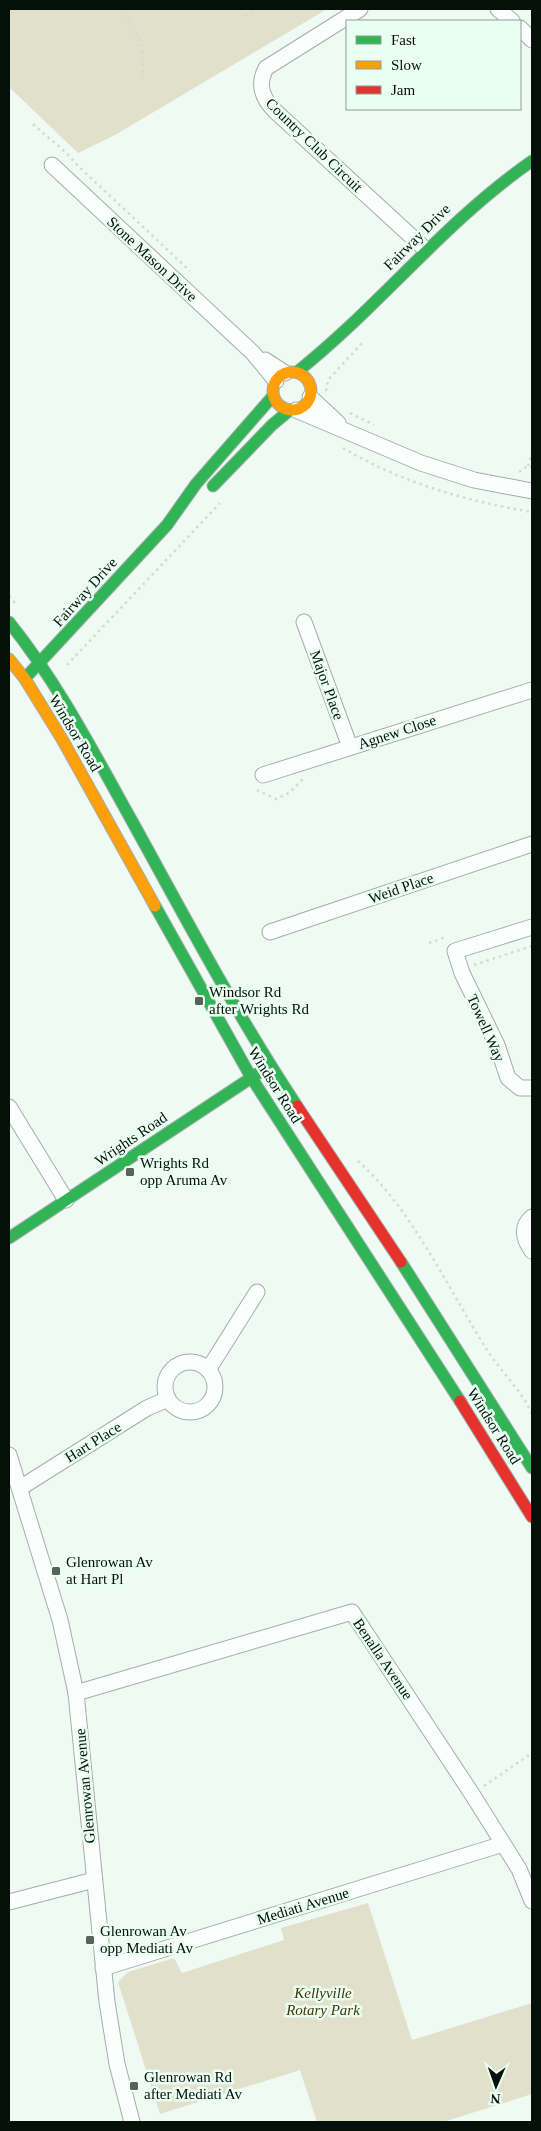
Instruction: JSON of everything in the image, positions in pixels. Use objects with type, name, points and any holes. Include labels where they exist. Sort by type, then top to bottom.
[{"type":"main road","name":"Fairway Drive","points":[[25,679],[167,525],[196,484],[283,380],[333,346],[425,249],[489,190],[532,161]]},
{"type":"main road","name":"Fairway Drive","points":[[167,525],[204,495],[272,425],[293,410],[302,407],[333,346]]},
{"type":"main road","points":[[293,410],[278,405],[283,380],[308,379],[310,391]]},
{"type":"main road","name":"Windsor Road","points":[[9,622],[78,721],[200,945],[270,1065],[448,1331],[532,1468]]},
{"type":"main road","name":"Windsor Road","points":[[9,659],[25,679],[62,739],[251,1077],[438,1365],[532,1517]]},
{"type":"main road","name":"Wrights Road","points":[[9,1238],[270,1065]]},
{"type":"street","name":"Country Club Circuit","points":[[360,9],[266,68],[262,76],[263,96],[275,111],[425,249]]},
{"type":"street","points":[[498,9],[511,20]]},
{"type":"street","points":[[521,29],[532,40]]},
{"type":"street","name":"Stone Mason Drive","points":[[52,165],[283,380]]},
{"type":"street","points":[[310,391],[345,429]]},
{"type":"street","points":[[293,410],[345,429],[430,466],[474,480],[532,491]]},
{"type":"street","name":"Major Place","points":[[304,622],[350,747]]},
{"type":"street","name":"Agnew Close","points":[[262,775],[532,690]]},
{"type":"street","name":"Weid Place","points":[[270,932],[532,844]]},
{"type":"street","name":"Towell Way","points":[[532,927],[455,951],[462,973],[497,1045],[508,1078],[520,1088],[532,1088]]},
{"type":"street","points":[[9,1107],[66,1200]]},
{"type":"street","points":[[532,1217],[527,1222],[524,1233],[526,1242],[532,1251]]},
{"type":"street","points":[[208,1370],[257,1292]]},
{"type":"street","points":[[194,1362],[208,1370],[212,1376],[215,1391],[212,1398],[202,1409],[194,1411],[179,1409],[168,1399],[165,1384],[172,1369],[179,1365],[194,1362]]},
{"type":"street","name":"Hart Place","points":[[20,1488],[147,1408],[168,1399]]},
{"type":"street","name":"Glenrowan Avenue","points":[[9,1455],[60,1620],[76,1693],[103,1968],[116,2057],[132,2122]]},
{"type":"street","name":"Benalla Avenue","points":[[76,1693],[352,1612],[519,1869],[532,1901]]},
{"type":"street","name":"Mediati Avenue","points":[[103,1968],[503,1844]]},
{"type":"street","points":[[9,1902],[94,1880]]},
{"type":"path","points":[[124,9],[142,46],[143,82]]},
{"type":"path","points":[[245,16],[254,9]]},
{"type":"path","points":[[328,395],[326,390],[328,380],[363,342]]},
{"type":"path","points":[[346,410],[376,426]]},
{"type":"path","points":[[515,472],[522,472],[528,466],[532,453]]},
{"type":"path","points":[[528,466],[532,467]]},
{"type":"path","points":[[67,665],[223,500]]},
{"type":"path","points":[[462,973],[477,964],[532,946]]},
{"type":"path","points":[[354,1157],[368,1170],[398,1205],[494,1362],[525,1397],[532,1414]]},
{"type":"path","points":[[472,1794],[532,1753]]},
{"type":"green space","points":[[9,9],[327,9],[115,135],[78,153],[9,87]]},
{"type":"green space","name":"Kellyville Rotary Park","points":[[368,1903],[412,2040],[532,2003],[532,2094],[443,2122],[317,2122],[300,2070],[160,2114],[118,1982],[128,1972],[174,1958],[182,1973],[284,1940],[281,1928]]},
{"type":"traffic: fast","points":[[297,372],[356,320],[470,210],[532,161]]},
{"type":"traffic: fast","points":[[28,675],[167,525],[196,484],[273,396]]},
{"type":"traffic: fast","points":[[213,486],[272,425],[290,410]]},
{"type":"traffic: fast","points":[[9,622],[44,669],[75,719],[232,1001],[297,1106]]},
{"type":"traffic: fast","points":[[155,906],[251,1077],[460,1401]]},
{"type":"traffic: fast","points":[[9,1238],[266,1068]]},
{"type":"traffic: fast","points":[[401,1262],[532,1468]]},
{"type":"traffic: slow","points":[[292,372],[306,377],[311,391],[306,405],[292,410],[278,405],[273,391],[278,377],[292,372]]},
{"type":"traffic: slow","points":[[9,659],[25,679],[62,739],[155,906]]},
{"type":"traffic: jam","points":[[297,1106],[401,1262]]},
{"type":"traffic: jam","points":[[460,1401],[532,1517]]},
{"type":"place","name":"Windsor Rd after Wrights Rd","points":[[199,1001]]},
{"type":"place","name":"Wrights Rd opp Aruma Av","points":[[130,1172]]},
{"type":"place","name":"Glenrowan Av at Hart Pl","points":[[56,1571]]},
{"type":"place","name":"Glenrowan Av opp Mediati Av","points":[[90,1940]]},
{"type":"place","name":"Glenrowan Rd after Mediati Av","points":[[134,2086]]}]
